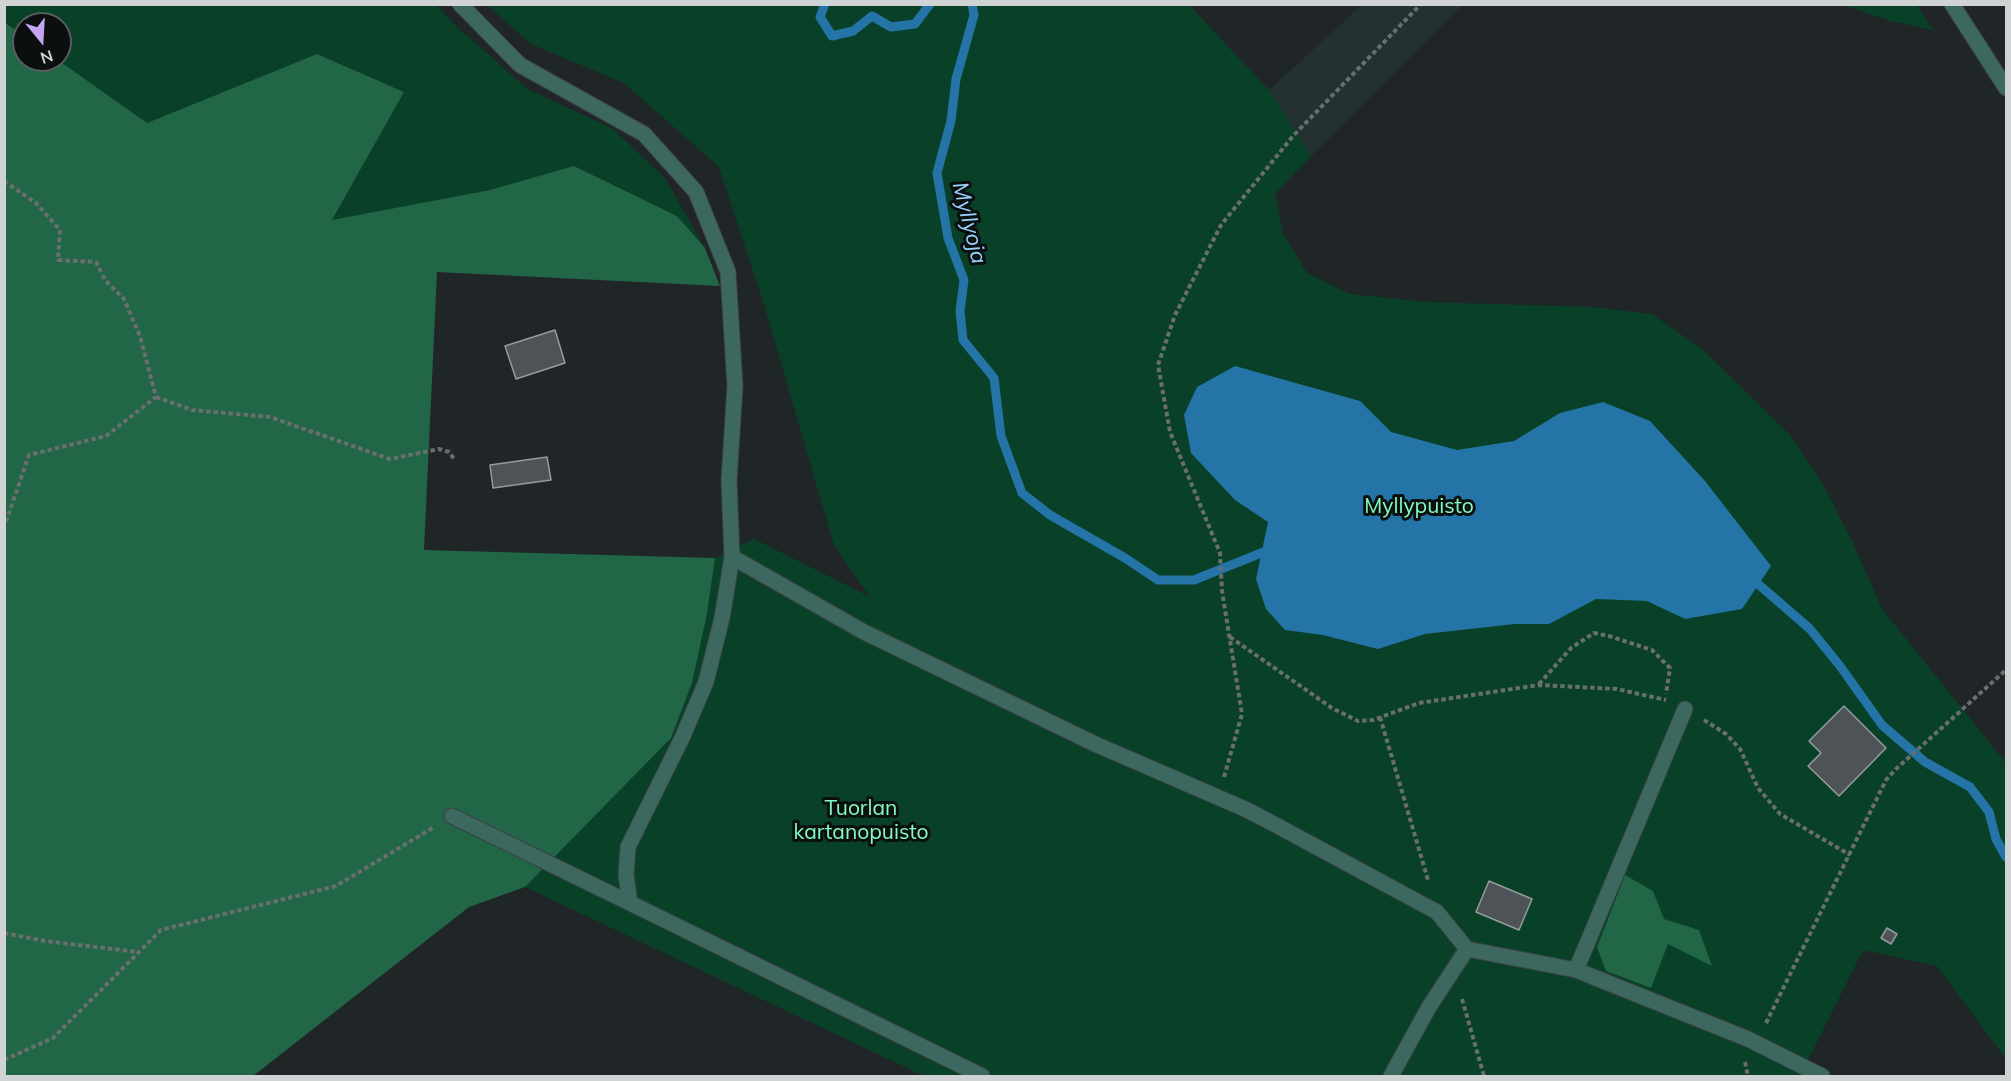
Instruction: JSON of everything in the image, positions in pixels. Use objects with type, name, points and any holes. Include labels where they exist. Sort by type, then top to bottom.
[{"type":"street","points":[[460,4],[520,65],[644,134],[696,192],[728,272],[735,386],[729,480],[732,557],[722,618],[706,682],[683,736],[628,847],[626,875],[630,903]]},
{"type":"street","points":[[1952,4],[2007,88]]},
{"type":"street","points":[[732,557],[864,632],[1095,744],[1254,814],[1437,912],[1467,949],[1576,970],[1748,1039],[1822,1077]]},
{"type":"street","points":[[1576,970],[1685,709]]},
{"type":"street","points":[[452,816],[982,1077]]},
{"type":"street","points":[[1391,1077],[1429,1007],[1467,949]]},
{"type":"path","points":[[1218,798],[1242,714],[1222,591],[1220,553],[1170,432],[1158,365],[1175,315],[1221,225],[1293,136],[1421,4]]},
{"type":"path","points":[[4,181],[36,203],[60,230],[58,260],[96,262],[105,280],[124,299],[140,336],[156,397]]},
{"type":"path","points":[[156,397],[192,410],[270,417],[390,459],[439,449],[449,452],[454,459]]},
{"type":"path","points":[[4,522],[8,519],[29,455],[106,436],[156,397]]},
{"type":"path","points":[[1539,685],[1571,648],[1594,633],[1652,650],[1670,668],[1666,700]]},
{"type":"path","points":[[1229,636],[1332,708],[1358,720],[1380,717],[1419,703],[1539,685],[1617,689],[1666,700],[1726,734],[1740,749],[1758,788],[1780,814],[1850,855]]},
{"type":"path","points":[[1748,1039],[1768,1021],[1878,795],[1896,769],[2007,670]]},
{"type":"path","points":[[1380,717],[1437,912]]},
{"type":"path","points":[[4,1060],[53,1038],[161,930],[336,886],[452,816]]},
{"type":"path","points":[[4,933],[45,941],[138,952]]},
{"type":"path","points":[[1463,990],[1461,1000],[1484,1077]]},
{"type":"shaded area","points":[[1362,5],[1463,5],[1311,156],[1269,90]]},
{"type":"green space","points":[[5,4],[436,5],[458,28],[529,90],[612,128],[665,178],[705,248],[677,216],[574,166],[490,190],[332,221],[404,92],[317,54],[147,123],[72,70],[72,12],[12,12],[12,27],[5,22]]},
{"type":"green space","points":[[487,5],[1189,5],[1269,90],[1311,156],[1275,194],[1283,233],[1307,273],[1350,294],[1427,302],[1592,307],[1652,314],[1702,349],[1789,434],[1822,482],[1853,543],[1882,609],[2006,763],[2006,1059],[1937,966],[1863,950],[1804,1068],[1822,1076],[924,1076],[525,887],[671,738],[692,683],[707,614],[715,558],[754,539],[870,597],[834,545],[763,301],[719,167],[624,83],[531,44]]},
{"type":"green space","points":[[1843,5],[1917,5],[1933,30],[1891,21]]},
{"type":"green space","points":[[4,22],[12,28],[12,72],[72,72],[72,70],[147,123],[317,54],[404,92],[332,220],[490,190],[574,166],[677,216],[705,248],[720,286],[437,272],[424,550],[715,558],[707,614],[692,683],[671,738],[525,887],[469,907],[253,1076],[5,1076]]},
{"type":"green space","points":[[1625,875],[1653,891],[1664,919],[1699,930],[1712,966],[1668,944],[1651,988],[1606,971],[1597,947]]},
{"type":"water","points":[[1235,366],[1360,401],[1391,432],[1457,450],[1514,441],[1560,413],[1603,402],[1650,421],[1705,481],[1771,566],[1742,609],[1685,619],[1647,601],[1596,599],[1549,624],[1515,624],[1425,634],[1378,649],[1323,635],[1285,630],[1266,609],[1256,579],[1268,522],[1235,500],[1191,453],[1184,415],[1197,387]]},
{"type":"building","points":[[555,330],[565,363],[516,379],[505,346]]},
{"type":"building","points":[[547,457],[551,480],[493,488],[490,465]]},
{"type":"building","points":[[1844,706],[1886,748],[1839,796],[1808,766],[1821,753],[1809,741]]},
{"type":"building","points":[[1489,881],[1532,899],[1519,930],[1476,912]]},
{"type":"building","points":[[1887,928],[1897,934],[1891,944],[1881,938]]},
{"type":"waterway","name":"Myllyoja","points":[[825,4],[820,17],[832,36],[853,31],[872,16],[891,27],[915,24],[930,4]]},
{"type":"waterway","name":"Myllyoja","points":[[972,4],[974,15],[956,79],[951,121],[937,173],[948,238],[964,280],[960,311],[963,340],[994,378],[1001,436],[1022,493],[1050,515],[1125,558],[1158,580],[1194,580],[1271,549]]},
{"type":"waterway","points":[[1750,577],[1810,629],[1882,725],[1925,762],[1970,787],[1989,812],[1996,839],[2006,857]]},
{"type":"park label","name":"Myllypuisto","points":[[1419,507]]},
{"type":"park label","name":"Tuorlan kartanopuisto","points":[[861,821]]}]
